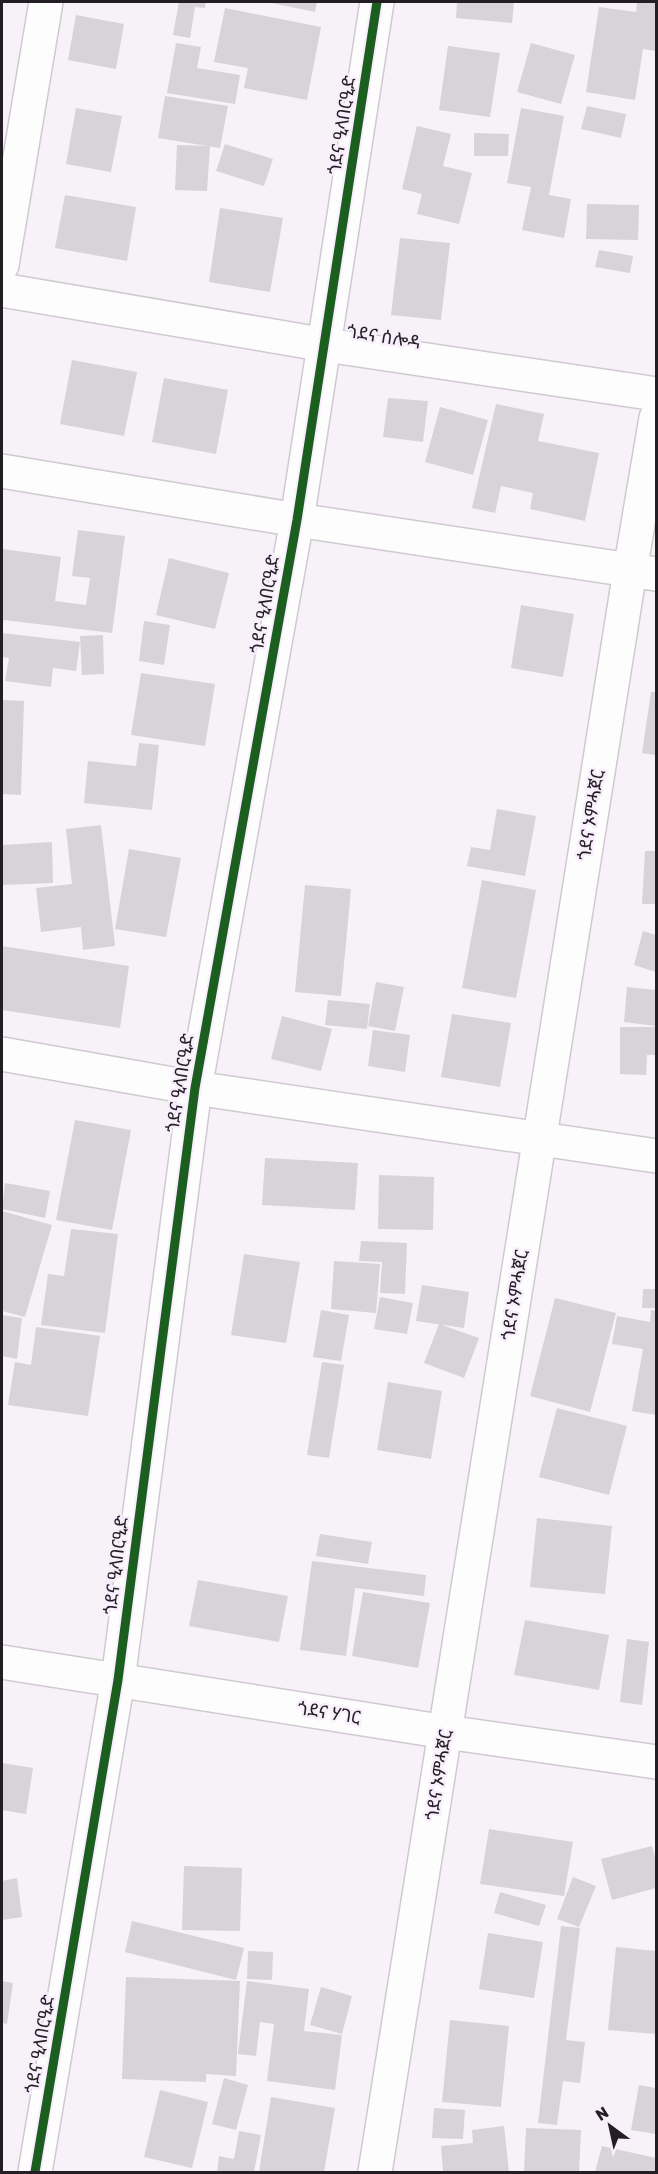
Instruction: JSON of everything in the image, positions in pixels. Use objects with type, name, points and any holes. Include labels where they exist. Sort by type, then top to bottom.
[{"type":"street","points":[[2,265],[46,2]]},
{"type":"street","name":"ጎደና ዒላበርዒድ","points":[[35,2172],[118,1680],[195,1089],[297,520],[326,345],[377,2]]},
{"type":"street","name":"ጎደና ሰሎዳ","points":[[2,290],[326,345],[657,394]]},
{"type":"street","name":"ጎደና ኦምሓጀር","points":[[375,2172],[540,1138],[643,572],[657,418]]},
{"type":"street","points":[[2,471],[297,520],[643,572]]},
{"type":"street","points":[[2,1054],[195,1089],[657,1156]]},
{"type":"street","name":"ጎደና ሃገር","points":[[2,1662],[446,1732],[657,1762]]},
{"type":"building","points":[[179,2],[206,2],[205,8],[195,7],[190,38],[173,35]]},
{"type":"building","points":[[266,2],[317,2],[315,12]]},
{"type":"building","points":[[457,2],[514,2],[512,23],[456,18]]},
{"type":"building","points":[[637,2],[656,2],[656,51],[643,49],[635,100],[586,92],[599,7],[636,12]]},
{"type":"building","points":[[225,8],[321,27],[307,100],[244,88],[248,68],[214,62]]},
{"type":"building","points":[[76,15],[124,24],[116,69],[68,60]]},
{"type":"building","points":[[176,43],[201,47],[197,68],[240,75],[235,104],[167,93]]},
{"type":"building","points":[[531,43],[575,55],[561,104],[517,92]]},
{"type":"building","points":[[448,46],[500,53],[490,117],[439,110]]},
{"type":"building","points":[[165,96],[228,106],[220,148],[158,138]]},
{"type":"building","points":[[587,106],[626,114],[621,138],[581,129]]},
{"type":"building","points":[[76,108],[122,116],[111,172],[66,164]]},
{"type":"building","points":[[521,108],[564,116],[549,195],[571,199],[564,238],[522,230],[531,187],[507,183]]},
{"type":"building","points":[[417,126],[451,134],[443,166],[472,173],[459,224],[417,214],[422,194],[402,189]]},
{"type":"building","points":[[474,133],[509,134],[508,156],[474,156]]},
{"type":"building","points":[[225,144],[273,159],[264,186],[216,171]]},
{"type":"building","points":[[177,145],[210,146],[207,191],[175,190]]},
{"type":"building","points":[[65,195],[136,207],[127,261],[55,248]]},
{"type":"building","points":[[587,204],[639,205],[638,240],[586,239]]},
{"type":"building","points":[[220,208],[283,218],[270,292],[209,282]]},
{"type":"building","points":[[400,238],[450,243],[441,320],[391,315]]},
{"type":"building","points":[[599,250],[633,256],[630,273],[595,267]]},
{"type":"building","points":[[72,360],[137,372],[124,436],[60,424]]},
{"type":"building","points":[[164,378],[228,390],[216,454],[152,442]]},
{"type":"building","points":[[388,398],[428,401],[423,442],[383,437]]},
{"type":"building","points":[[496,404],[544,414],[538,441],[599,453],[585,521],[530,509],[533,493],[501,486],[495,513],[472,508]]},
{"type":"building","points":[[440,407],[488,420],[473,475],[425,462]]},
{"type":"building","points":[[78,530],[125,536],[112,633],[4,620],[2,627],[3,549],[61,557],[55,601],[86,605],[90,578],[72,576]]},
{"type":"building","points":[[169,558],[229,573],[215,629],[156,615]]},
{"type":"building","points":[[521,605],[574,614],[563,677],[511,668]]},
{"type":"building","points":[[144,621],[170,625],[164,665],[139,661]]},
{"type":"building","points":[[2,633],[80,642],[76,671],[53,668],[51,687],[5,681],[9,658],[2,657]]},
{"type":"building","points":[[103,635],[104,674],[82,675],[80,636]]},
{"type":"building","points":[[141,673],[215,684],[205,746],[131,735]]},
{"type":"building","points":[[651,692],[656,692],[656,755],[642,753]]},
{"type":"building","points":[[2,700],[24,701],[21,795],[2,794]]},
{"type":"building","points":[[139,743],[159,745],[152,810],[84,803],[88,761],[136,766]]},
{"type":"building","points":[[497,809],[536,816],[525,876],[467,866],[471,847],[490,850]]},
{"type":"building","points":[[101,825],[115,946],[83,950],[81,927],[41,932],[36,888],[72,884],[66,829]]},
{"type":"building","points":[[52,842],[53,883],[2,885],[2,845]]},
{"type":"building","points":[[129,849],[181,858],[166,937],[115,929]]},
{"type":"building","points":[[645,851],[656,851],[656,904],[642,904]]},
{"type":"building","points":[[482,880],[536,890],[516,998],[462,988]]},
{"type":"building","points":[[305,885],[351,889],[341,996],[295,992]]},
{"type":"building","points":[[643,931],[656,935],[656,972],[634,965]]},
{"type":"building","points":[[2,946],[129,966],[120,1028],[2,1010]]},
{"type":"building","points":[[376,982],[404,987],[395,1031],[368,1026]]},
{"type":"building","points":[[627,987],[656,990],[656,1026],[624,1022]]},
{"type":"building","points":[[328,1000],[370,1004],[367,1029],[325,1025]]},
{"type":"building","points":[[452,1014],[511,1023],[500,1087],[441,1077]]},
{"type":"building","points":[[282,1016],[332,1029],[321,1071],[271,1059]]},
{"type":"building","points":[[620,1027],[656,1027],[656,1055],[647,1055],[646,1075],[620,1074]]},
{"type":"building","points":[[373,1030],[410,1035],[405,1072],[368,1066]]},
{"type":"building","points":[[75,1120],[131,1130],[112,1230],[56,1220]]},
{"type":"building","points":[[265,1158],[358,1163],[355,1210],[262,1205]]},
{"type":"building","points":[[379,1175],[434,1177],[433,1230],[378,1229]]},
{"type":"building","points":[[5,1183],[50,1191],[45,1218],[2,1209]]},
{"type":"building","points":[[2,1211],[52,1225],[25,1317],[2,1311]]},
{"type":"building","points":[[71,1229],[118,1234],[105,1333],[41,1325],[48,1274],[64,1276]]},
{"type":"building","points":[[361,1241],[407,1243],[405,1294],[380,1293],[382,1262],[359,1261]]},
{"type":"building","points":[[244,1254],[300,1262],[286,1343],[231,1335]]},
{"type":"building","points":[[334,1261],[380,1264],[376,1313],[331,1309]]},
{"type":"building","points":[[422,1285],[469,1292],[464,1328],[416,1321]]},
{"type":"building","points":[[643,1289],[656,1289],[656,1308],[642,1308]]},
{"type":"building","points":[[380,1297],[413,1303],[407,1334],[374,1329]]},
{"type":"building","points":[[555,1298],[616,1313],[590,1412],[530,1396]]},
{"type":"building","points":[[321,1310],[349,1315],[341,1361],[313,1357]]},
{"type":"building","points":[[651,1310],[656,1311],[656,1415],[632,1411],[643,1349],[612,1344],[617,1316],[650,1322]]},
{"type":"building","points":[[2,1315],[22,1318],[17,1359],[2,1356]]},
{"type":"building","points":[[439,1324],[479,1338],[464,1378],[424,1363]]},
{"type":"building","points":[[36,1327],[100,1336],[88,1416],[8,1405],[15,1362],[31,1365]]},
{"type":"building","points":[[322,1362],[344,1365],[329,1458],[307,1455]]},
{"type":"building","points":[[388,1382],[442,1391],[431,1459],[377,1450]]},
{"type":"building","points":[[557,1408],[627,1426],[609,1495],[539,1477]]},
{"type":"building","points":[[537,1518],[612,1526],[605,1594],[530,1587]]},
{"type":"building","points":[[320,1534],[372,1542],[368,1564],[316,1556]]},
{"type":"building","points":[[312,1561],[426,1575],[424,1596],[355,1588],[346,1656],[300,1650]]},
{"type":"building","points":[[198,1580],[288,1596],[279,1642],[189,1626]]},
{"type":"building","points":[[363,1592],[430,1603],[418,1668],[352,1656]]},
{"type":"building","points":[[525,1620],[609,1635],[599,1690],[514,1675]]},
{"type":"building","points":[[627,1639],[649,1642],[642,1705],[620,1702]]},
{"type":"building","points":[[2,1763],[33,1768],[26,1814],[2,1810]]},
{"type":"building","points":[[489,1829],[573,1842],[564,1896],[480,1884]]},
{"type":"building","points":[[652,1846],[656,1861],[656,1888],[612,1900],[601,1859]]},
{"type":"building","points":[[184,1866],[242,1868],[240,1931],[182,1930]]},
{"type":"building","points":[[573,1877],[596,1886],[579,1927],[557,1919]]},
{"type":"building","points":[[17,1878],[22,1917],[2,1920],[2,1881]]},
{"type":"building","points":[[500,1892],[546,1905],[539,1926],[494,1913]]},
{"type":"building","points":[[132,1921],[244,1948],[236,1980],[125,1952]]},
{"type":"building","points":[[561,1926],[580,1928],[566,2040],[585,2042],[580,2083],[563,2081],[557,2125],[538,2123]]},
{"type":"building","points":[[488,1933],[543,1942],[534,1998],[479,1989]]},
{"type":"building","points":[[616,1947],[656,1951],[656,2034],[608,2030]]},
{"type":"building","points":[[248,1951],[273,1952],[272,1980],[247,1979]]},
{"type":"building","points":[[126,1977],[240,1981],[236,2076],[206,2074],[206,2082],[122,2079]]},
{"type":"building","points":[[2,1981],[13,1983],[7,2024],[2,2023]]},
{"type":"building","points":[[247,1981],[309,1989],[304,2031],[342,2035],[335,2090],[267,2081],[274,2024],[260,2022],[256,2056],[238,2054]]},
{"type":"building","points":[[321,1987],[352,1996],[342,2034],[310,2025]]},
{"type":"building","points":[[450,2020],[509,2026],[501,2107],[442,2102]]},
{"type":"building","points":[[224,2078],[248,2085],[236,2130],[212,2124]]},
{"type":"building","points":[[639,2085],[656,2088],[656,2134],[631,2130]]},
{"type":"building","points":[[160,2090],[208,2102],[192,2168],[144,2157]]},
{"type":"building","points":[[271,2097],[335,2108],[324,2172],[259,2172]]},
{"type":"building","points":[[434,2108],[465,2110],[463,2139],[432,2138]]},
{"type":"building","points":[[504,2126],[509,2172],[443,2172],[441,2146],[473,2143],[472,2130]]},
{"type":"building","points":[[526,2128],[581,2130],[579,2172],[524,2172]]},
{"type":"building","points":[[239,2131],[261,2135],[254,2172],[217,2172],[219,2156],[234,2159]]},
{"type":"building","points":[[602,2146],[656,2158],[656,2172],[595,2172]]},
{"type":"cycle path","points":[[35,2172],[118,1680],[195,1088],[297,520],[377,2]]}]
